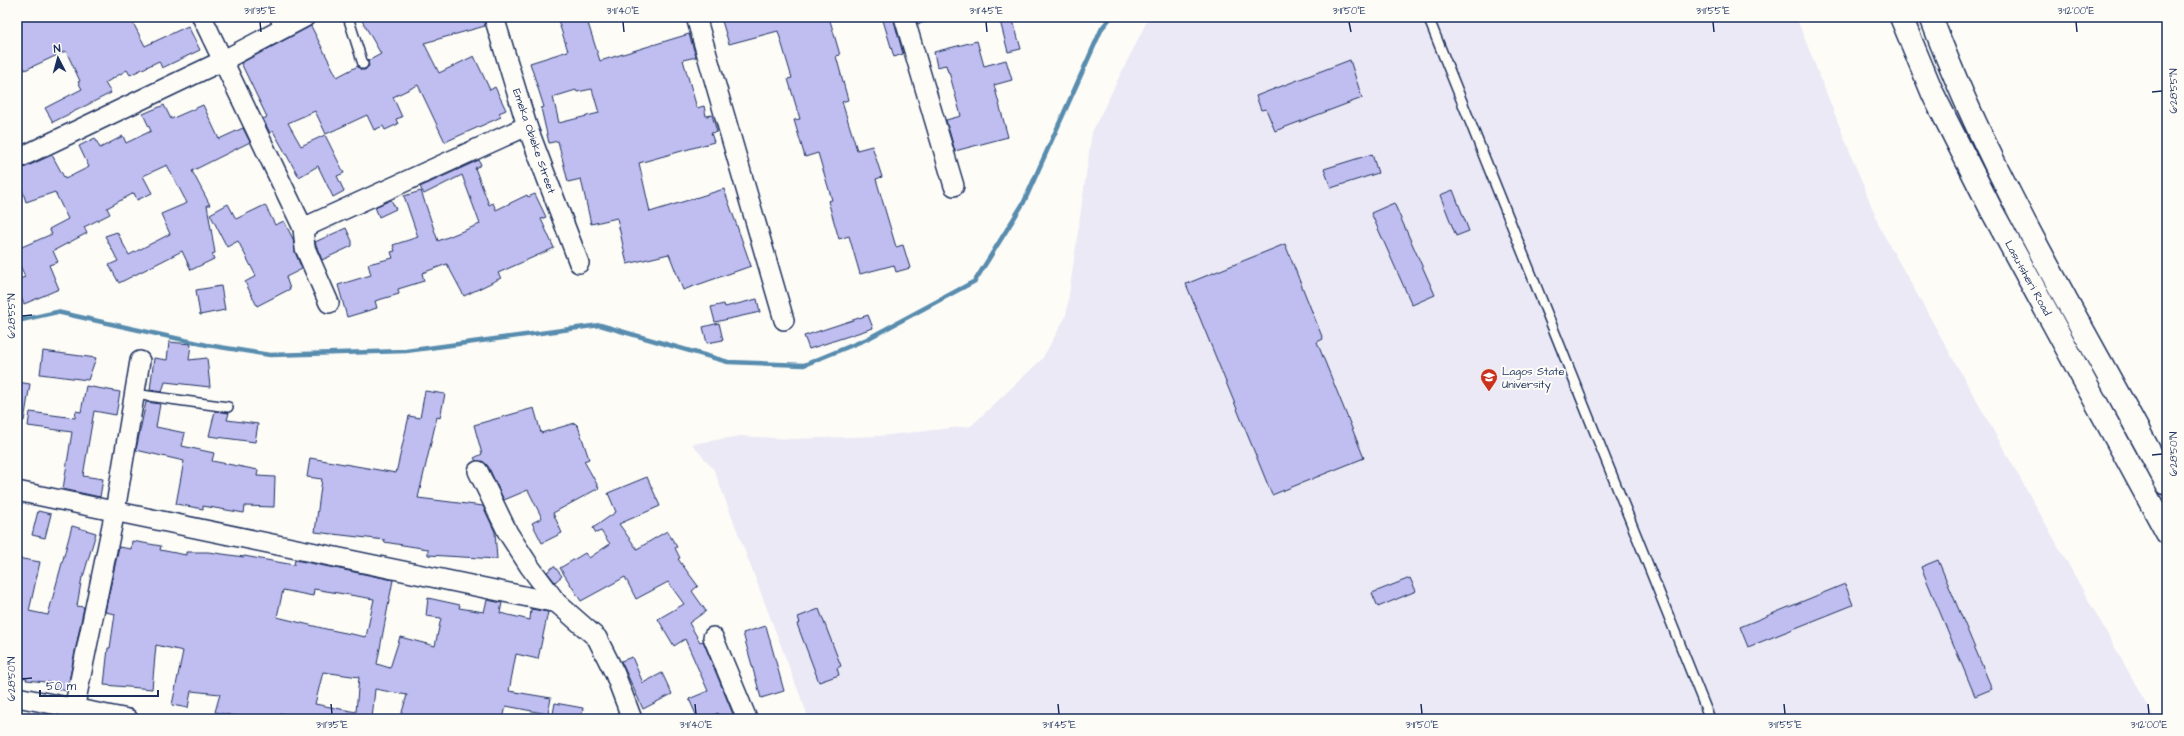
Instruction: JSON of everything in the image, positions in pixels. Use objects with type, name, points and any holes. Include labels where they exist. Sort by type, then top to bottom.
[{"type":"main road","name":"Lasu-Isheri Road","points":[[1901,17],[1933,94],[1992,211],[2167,533]]},
{"type":"main road","points":[[1931,17],[1970,114],[2012,199],[2167,484]]},
{"type":"street","points":[[202,17],[303,228],[305,248],[328,303]]},
{"type":"street","points":[[17,159],[222,61],[277,24],[305,17]]},
{"type":"street","points":[[696,17],[784,320]]},
{"type":"street","points":[[904,17],[954,186]]},
{"type":"street","name":"Emeka Obieke Street","points":[[501,18],[527,126],[579,263]]},
{"type":"street","points":[[303,228],[527,126]]},
{"type":"street","points":[[74,714],[115,510],[140,361]]},
{"type":"street","points":[[478,471],[508,533],[530,567],[557,603],[597,638],[616,674],[632,719]]},
{"type":"street","points":[[17,491],[115,510],[557,603]]},
{"type":"street","points":[[713,638],[747,719]]},
{"type":"street","points":[[17,697],[74,714],[128,719]]},
{"type":"lane","points":[[348,17],[363,64]]},
{"type":"lane","points":[[1428,17],[1710,719]]},
{"type":"lane","points":[[134,394],[228,407]]},
{"type":"shaded area","name":"Lagos State University","points":[[1149,17],[1796,17],[1881,230],[2155,719],[809,719],[714,470],[692,444],[740,436],[792,439],[879,436],[971,426],[1042,359],[1066,316],[1092,132]]},
{"type":"building","points":[[17,17],[130,17],[145,46],[188,26],[200,50],[162,68],[159,61],[130,75],[127,70],[105,83],[111,93],[53,122],[45,108],[82,89],[78,82],[80,81],[66,51],[25,70],[17,53]]},
{"type":"building","points":[[360,17],[483,17],[485,26],[424,43],[439,73],[474,56],[490,90],[495,87],[506,110],[499,113],[501,117],[445,142],[418,85],[393,97],[402,117],[396,119],[398,124],[385,130],[383,126],[374,130],[367,115],[326,134],[315,111],[288,123],[301,146],[325,135],[344,173],[337,176],[344,191],[333,197],[318,166],[299,177],[273,131],[270,133],[263,119],[267,117],[241,63],[311,26],[337,77],[358,66],[361,70],[365,70],[369,66],[368,61],[381,54]]},
{"type":"building","points":[[557,17],[586,17],[600,61],[689,34],[696,57],[683,60],[697,108],[704,106],[706,116],[712,115],[717,132],[711,133],[714,142],[639,163],[650,212],[724,189],[751,266],[683,290],[669,254],[627,264],[617,218],[591,224],[581,179],[568,182],[558,141],[549,143],[541,108],[544,107],[530,63],[568,51]],"holes":[[[592,89],[599,113],[559,123],[553,97],[576,90],[577,92]]]},
{"type":"building","points":[[736,17],[829,17],[840,55],[836,56],[848,100],[842,102],[857,150],[872,146],[882,177],[876,179],[896,247],[903,245],[910,268],[896,272],[894,265],[860,274],[849,236],[839,239],[828,201],[832,200],[818,153],[805,157],[794,120],[800,119],[788,79],[792,78],[778,31],[729,44],[722,21]]},
{"type":"building","points":[[882,17],[893,17],[903,54],[894,57]]},
{"type":"building","points":[[915,17],[928,17],[929,21],[918,24]]},
{"type":"building","points":[[999,17],[1012,17],[1021,49],[1008,52]]},
{"type":"building","points":[[977,41],[984,66],[1006,60],[1012,80],[994,85],[1008,137],[955,151],[946,120],[961,116],[949,72],[946,65],[937,67],[934,52]]},
{"type":"building","points":[[1350,60],[1362,98],[1275,131],[1266,109],[1261,110],[1256,96]]},
{"type":"building","points":[[164,105],[171,119],[203,105],[219,139],[243,128],[250,142],[192,171],[210,205],[207,205],[215,253],[212,254],[214,259],[191,270],[182,251],[119,283],[109,265],[118,261],[105,236],[117,232],[129,255],[170,234],[161,214],[187,203],[167,165],[143,176],[152,193],[137,200],[134,193],[107,208],[110,214],[84,227],[87,233],[53,251],[58,262],[49,265],[59,289],[24,304],[17,289],[17,280],[25,277],[17,258],[17,249],[52,234],[49,229],[68,219],[55,192],[26,202],[20,183],[17,184],[17,171],[52,155],[65,179],[89,167],[79,146],[95,138],[100,148],[123,136],[126,143],[151,131],[143,114]]},
{"type":"building","points":[[1372,154],[1378,173],[1331,188],[1324,169]]},
{"type":"building","points":[[479,160],[481,165],[475,168],[489,205],[493,203],[496,210],[527,195],[528,197],[535,194],[546,217],[541,219],[554,248],[498,273],[501,278],[464,296],[447,264],[422,273],[424,281],[398,289],[399,294],[375,301],[377,308],[347,317],[338,285],[371,275],[368,264],[393,258],[391,252],[395,251],[393,245],[418,237],[404,196],[421,191],[438,241],[480,224],[462,175],[424,194],[420,187]]},
{"type":"building","points":[[1453,190],[1469,231],[1456,236],[1440,195]]},
{"type":"building","points":[[391,200],[396,209],[379,217],[375,207]]},
{"type":"building","points":[[1394,203],[1435,295],[1412,305],[1371,213]]},
{"type":"building","points":[[228,204],[236,219],[265,205],[275,225],[284,221],[293,239],[295,252],[302,269],[286,277],[290,289],[257,306],[245,282],[256,276],[238,241],[227,247],[210,214]]},
{"type":"building","points":[[346,228],[352,241],[352,246],[322,260],[315,242]]},
{"type":"building","points":[[1285,244],[1323,339],[1317,342],[1364,458],[1272,495],[1186,284]]},
{"type":"building","points":[[221,286],[225,310],[200,315],[196,290]]},
{"type":"building","points":[[757,299],[760,312],[715,322],[711,307],[724,304],[725,307]]},
{"type":"building","points":[[868,315],[873,328],[809,349],[804,336]]},
{"type":"building","points":[[719,323],[723,340],[707,343],[703,327]]},
{"type":"building","points":[[169,342],[191,344],[189,360],[207,358],[210,387],[165,382],[162,392],[150,390],[154,358],[167,360]]},
{"type":"building","points":[[43,351],[96,358],[88,380],[40,374]]},
{"type":"building","points":[[17,382],[30,384],[24,421],[17,420]]},
{"type":"building","points":[[86,386],[120,392],[116,415],[94,411],[83,476],[103,479],[100,497],[63,489],[72,432],[28,426],[30,412],[75,418],[76,411],[81,412]]},
{"type":"building","points":[[425,391],[445,394],[440,418],[437,417],[418,498],[483,506],[495,532],[497,559],[428,555],[428,549],[384,542],[385,540],[315,532],[322,479],[307,477],[310,458],[396,473],[409,416],[420,418]]},
{"type":"building","points":[[146,402],[160,404],[156,427],[185,433],[182,446],[214,453],[212,461],[258,470],[257,476],[275,477],[274,507],[245,506],[244,513],[203,506],[203,509],[176,504],[184,461],[136,450]]},
{"type":"building","points":[[534,408],[541,433],[575,423],[578,426],[589,459],[584,461],[599,488],[553,513],[562,533],[542,543],[532,523],[542,518],[528,490],[504,500],[488,466],[484,462],[476,461],[474,458],[482,454],[474,425]]},
{"type":"building","points":[[215,411],[229,413],[227,420],[258,424],[255,442],[209,436]]},
{"type":"building","points":[[647,477],[660,506],[619,524],[637,549],[667,531],[677,547],[675,548],[680,558],[678,559],[698,586],[692,591],[706,611],[689,623],[700,642],[703,641],[735,719],[720,719],[718,713],[705,719],[698,719],[689,699],[708,691],[685,639],[674,646],[658,619],[684,604],[668,582],[636,599],[625,577],[581,601],[560,568],[585,553],[589,558],[610,544],[601,531],[596,533],[593,528],[616,512],[608,493]]},
{"type":"building","points":[[38,511],[51,514],[45,538],[32,535]]},
{"type":"building","points":[[72,526],[96,533],[82,577],[77,606],[84,607],[67,691],[54,688],[55,683],[26,680],[27,678],[17,677],[17,558],[40,562],[29,611],[48,615]]},
{"type":"building","points":[[132,541],[161,546],[160,550],[186,555],[186,552],[208,552],[244,556],[294,565],[295,560],[393,580],[377,664],[390,668],[400,637],[435,646],[441,618],[426,616],[428,598],[460,605],[459,608],[484,612],[487,600],[502,603],[500,613],[530,620],[531,609],[548,612],[538,659],[516,654],[509,691],[551,698],[548,714],[506,706],[503,719],[400,719],[407,695],[375,689],[372,719],[306,719],[280,713],[279,719],[249,719],[215,712],[220,694],[191,691],[188,708],[172,705],[183,651],[156,645],[152,689],[104,685],[108,648],[110,648],[115,614],[105,612],[119,547],[131,549]],"holes":[[[314,589],[374,599],[366,637],[277,617],[283,590],[313,596]],[[323,672],[359,677],[356,712],[315,704]]]},
{"type":"building","points":[[1938,560],[1992,689],[1975,696],[1921,567]]},
{"type":"building","points":[[554,566],[562,576],[555,582],[547,572]]},
{"type":"building","points":[[1410,578],[1416,591],[1378,607],[1372,593]]},
{"type":"building","points":[[1845,584],[1853,605],[1748,647],[1740,627]]},
{"type":"building","points":[[819,609],[841,666],[837,668],[839,675],[819,682],[797,624],[800,623],[798,617]]},
{"type":"building","points":[[766,626],[784,691],[761,698],[743,633]]},
{"type":"building","points":[[632,657],[643,683],[662,673],[672,694],[643,709],[621,661]]},
{"type":"building","points":[[555,703],[583,708],[581,719],[552,719]]},
{"type":"waterway","points":[[17,321],[57,312],[207,345],[270,355],[406,351],[600,325],[728,362],[804,365],[867,339],[975,281],[1024,202],[1102,28],[1111,17]]},
{"type":"place","name":"Lagos State University","points":[[1489,392]]}]
